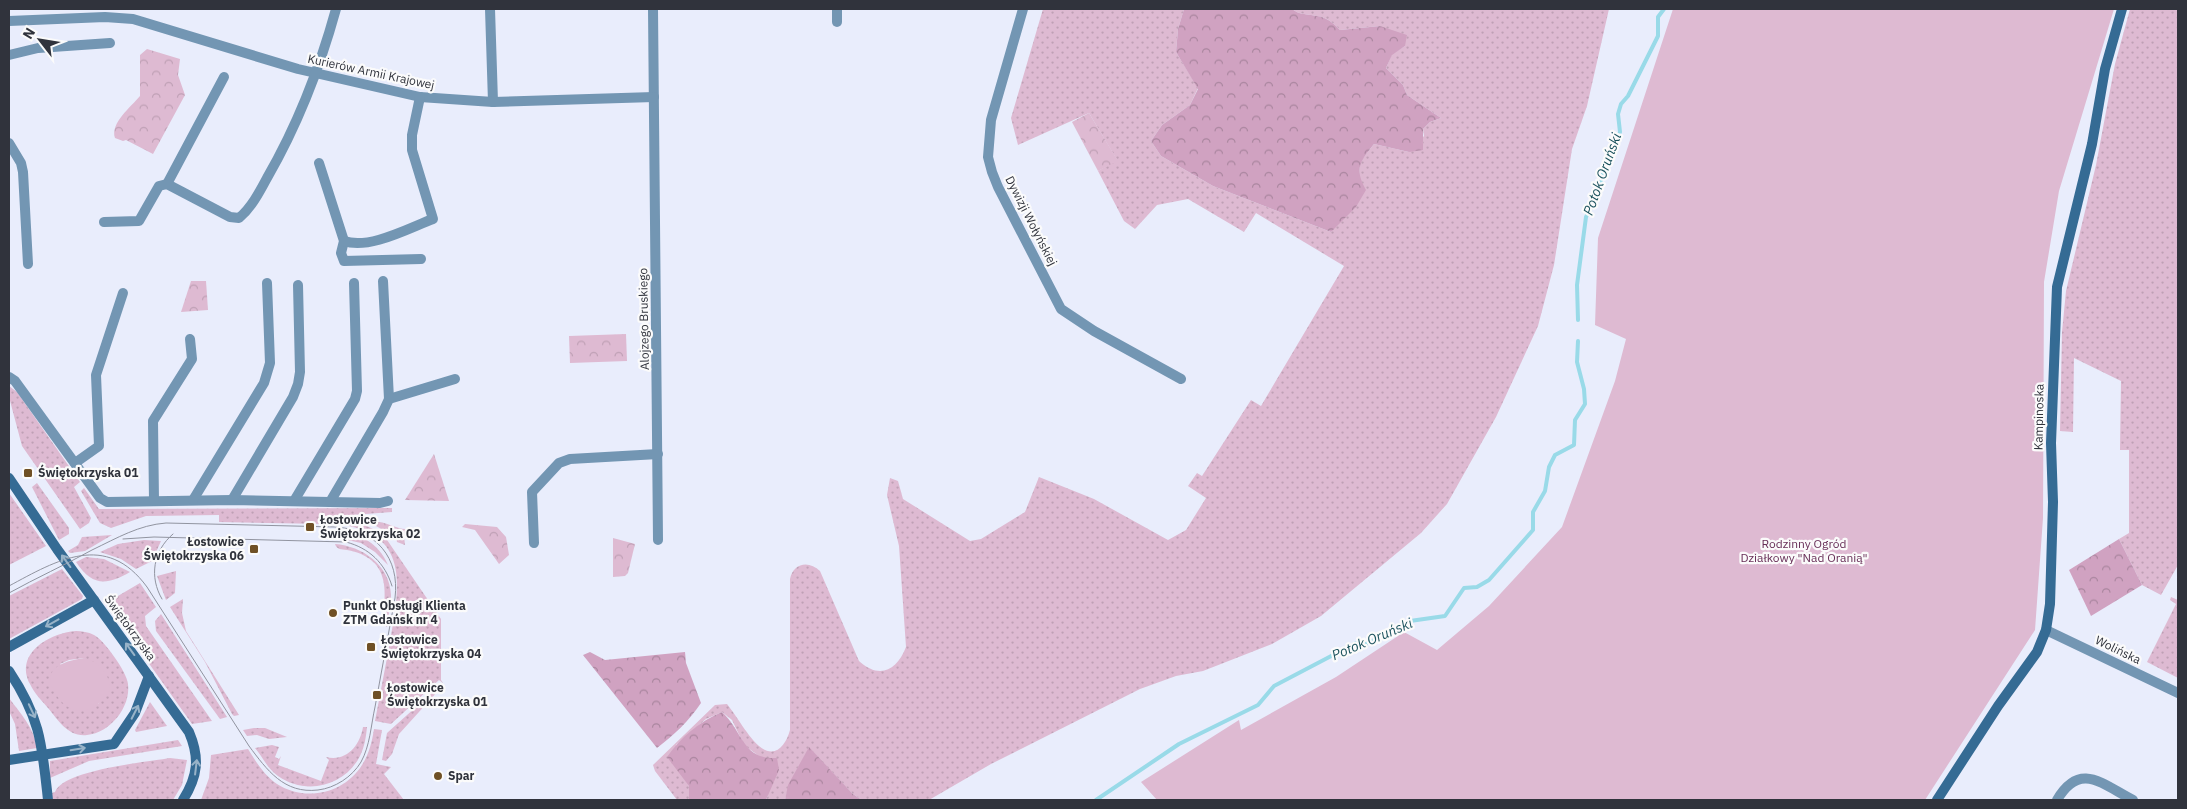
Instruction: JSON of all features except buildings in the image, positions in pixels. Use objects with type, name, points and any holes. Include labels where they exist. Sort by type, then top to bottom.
[{"type":"street","points":[[104,222],[139,221],[159,186],[167,184],[230,217],[239,218],[247,211],[280,156],[315,74],[336,9]]},
{"type":"street","points":[[490,9],[493,102]]},
{"type":"street","name":"Alojzego Bruskiego","points":[[653,9],[658,540]]},
{"type":"street","points":[[837,9],[837,22]]},
{"type":"street","name":"Dywizji Wołyńskiej","points":[[1023,9],[988,136],[988,158],[998,187],[1061,309],[1094,331],[1181,378]]},
{"type":"street","name":"Kampinoska","points":[[1937,800],[1998,706],[2037,652],[2046,630],[2050,604],[2053,502],[2052,405],[2057,287],[2092,144],[2105,69],[2122,9]]},
{"type":"street","name":"Kurierów Armii Krajowej","points":[[9,21],[122,13],[315,74],[420,97],[493,102],[654,97]]},
{"type":"street","points":[[9,55],[38,48],[110,43]]},
{"type":"street","points":[[167,184],[224,77]]},
{"type":"street","points":[[344,241],[351,244],[371,242],[433,218],[412,150],[412,135],[420,97]]},
{"type":"street","points":[[9,143],[21,164],[23,172],[28,264]]},
{"type":"street","points":[[319,163],[344,241],[342,258],[347,263],[421,259]]},
{"type":"street","points":[[330,502],[389,399],[383,281]]},
{"type":"street","points":[[193,500],[264,383],[268,373],[270,364],[267,283]]},
{"type":"street","points":[[294,500],[355,399],[357,391],[354,283]]},
{"type":"street","points":[[232,500],[293,397],[298,384],[300,372],[298,285]]},
{"type":"street","points":[[75,463],[99,446],[96,375],[123,294]]},
{"type":"street","points":[[154,502],[153,421],[192,359],[190,339]]},
{"type":"street","points":[[9,377],[15,381],[103,500],[107,502],[294,500],[380,503],[388,501]]},
{"type":"street","points":[[389,399],[455,379]]},
{"type":"street","points":[[534,543],[532,492],[559,463],[570,459],[658,454]]},
{"type":"street","name":"Świętokrzyska","points":[[9,478],[189,732],[196,749],[195,775],[183,800]]},
{"type":"street","points":[[9,647],[94,600]]},
{"type":"street","name":"Wolińska","points":[[2046,630],[2178,693]]},
{"type":"street","points":[[9,671],[35,717],[43,755],[48,800]]},
{"type":"street","points":[[9,760],[114,744],[135,713],[149,676]]},
{"type":"street","points":[[2057,800],[2068,784],[2084,778],[2097,781],[2133,800]]},
{"type":"green space","points":[[1043,9],[1184,9],[1178,29],[1176,52],[1198,88],[1190,105],[1162,125],[1151,141],[1161,156],[1213,186],[1331,232],[1359,177],[1360,162],[1374,144],[1409,152],[1424,136],[1423,129],[1430,122],[1441,118],[1407,95],[1403,85],[1386,68],[1392,54],[1405,46],[1380,26],[1340,30],[1326,19],[1303,14],[1292,9],[1609,9],[1587,106],[1572,149],[1554,265],[1538,326],[1496,417],[1447,504],[1421,533],[1321,616],[1272,644],[1203,671],[1176,676],[1140,689],[991,764],[929,800],[862,800],[853,794],[809,748],[789,785],[785,800],[766,800],[768,795],[763,759],[744,745],[732,720],[722,712],[706,719],[676,745],[689,786],[689,800],[677,800],[655,771],[653,765],[715,705],[727,704],[751,738],[765,750],[775,751],[786,741],[790,730],[790,579],[794,569],[806,564],[820,571],[859,661],[867,667],[881,671],[893,667],[898,662],[906,647],[899,546],[887,495],[890,478],[898,481],[903,499],[970,541],[981,539],[1025,512],[1039,477],[1094,499],[1168,540],[1186,530],[1206,498],[1188,486],[1197,473],[1202,476],[1251,400],[1261,406],[1344,266],[1256,213],[1244,232],[1188,199],[1157,205],[1135,229],[1124,221],[1098,171],[1117,160],[1089,113],[1018,145],[1011,118]]},
{"type":"green space","points":[[1184,9],[1292,9],[1303,14],[1326,19],[1340,30],[1380,26],[1407,35],[1405,46],[1392,55],[1386,68],[1403,85],[1407,95],[1441,118],[1430,122],[1423,129],[1423,150],[1409,152],[1374,144],[1360,166],[1360,176],[1366,190],[1356,207],[1331,232],[1213,186],[1161,156],[1151,141],[1162,125],[1190,105],[1198,89],[1176,52],[1178,29]]},
{"type":"green space","name":"Rodzinny Ogród Działkowy \"Nad Oranią\"","points":[[1673,9],[2114,9],[2059,191],[2044,282],[2043,518],[2035,630],[1925,800],[1157,800],[1141,782],[1239,720],[1241,730],[1336,677],[1404,632],[1437,650],[1489,606],[1562,527],[1615,381],[1626,339],[1595,325],[1598,238]]},
{"type":"green space","points":[[2130,9],[2178,9],[2178,565],[2161,595],[2142,585],[2119,539],[2129,533],[2129,450],[2120,450],[2121,381],[2074,358],[2073,432],[2060,431],[2062,332],[2066,291],[2096,165],[2115,64]]},
{"type":"green space","points":[[147,49],[180,59],[178,75],[185,95],[153,154],[126,140],[123,141],[115,138],[114,132],[118,121],[140,96],[140,55]]},
{"type":"green space","points":[[1089,113],[1118,161],[1098,171],[1072,122]]},
{"type":"green space","points":[[191,281],[206,281],[208,310],[181,312]]},
{"type":"green space","points":[[626,334],[627,361],[570,363],[569,336]]},
{"type":"green space","points":[[9,386],[17,392],[80,482],[74,487],[91,518],[89,523],[80,529],[22,446],[9,397]]},
{"type":"green space","points":[[434,454],[449,501],[405,500]]},
{"type":"green space","points":[[37,483],[69,528],[69,534],[59,540],[32,487]]},
{"type":"green space","points":[[84,488],[99,509],[392,508],[392,512],[326,517],[326,524],[219,522],[219,515],[146,516],[111,528],[100,523],[81,491]]},
{"type":"green space","points":[[9,493],[46,546],[9,565]]},
{"type":"green space","points":[[359,522],[383,534],[441,619],[441,680],[443,683],[439,680],[391,724],[375,721],[394,621],[397,582],[395,565],[388,550],[377,538],[360,529],[335,524]]},
{"type":"green space","points":[[378,522],[407,529],[411,533],[404,536],[405,545],[397,542],[396,537],[376,526]]},
{"type":"green space","points":[[465,524],[497,527],[506,537],[509,555],[499,564],[475,530],[462,527]]},
{"type":"green space","points":[[335,530],[352,533],[367,540],[379,551],[388,565],[375,552],[361,543],[334,537]]},
{"type":"green space","points":[[112,535],[85,551],[70,553],[68,551],[78,545],[82,537]]},
{"type":"green space","points":[[613,538],[635,544],[628,573],[625,576],[613,577]]},
{"type":"green space","points":[[2119,539],[2142,585],[2091,616],[2069,570]]},
{"type":"green space","points":[[144,540],[161,541],[152,561],[136,569],[121,559],[100,552],[118,544]]},
{"type":"green space","points":[[335,544],[364,553],[380,566],[386,575],[391,595],[387,627],[382,623],[385,599],[382,577],[378,568],[371,560],[361,554],[340,549]]},
{"type":"green space","points":[[86,557],[104,559],[130,572],[114,580],[100,581],[94,579],[88,576],[76,562]]},
{"type":"green space","points":[[62,569],[83,596],[82,599],[9,639],[9,596]]},
{"type":"green space","points":[[176,571],[175,593],[166,600],[157,576]]},
{"type":"green space","points":[[140,583],[156,607],[145,616],[146,626],[212,721],[192,724],[106,603]]},
{"type":"green space","points":[[2171,597],[2178,600],[2178,678],[2147,662],[2176,604],[2170,600]]},
{"type":"green space","points":[[183,599],[182,613],[186,631],[239,715],[234,716],[232,714],[205,662],[170,607]]},
{"type":"green space","points":[[161,614],[227,717],[220,719],[156,631],[155,621]]},
{"type":"green space","points":[[83,631],[98,638],[114,657],[127,679],[128,693],[126,701],[117,717],[104,729],[87,735],[74,733],[64,727],[34,691],[26,673],[27,663],[37,647],[46,640],[66,633]],"holes":[[[84,658],[109,690],[98,704],[60,664],[69,660]]]},
{"type":"green space","points":[[590,652],[605,660],[685,652],[686,663],[701,703],[681,727],[657,748],[583,655]]},
{"type":"green space","points":[[84,658],[94,662],[103,669],[110,684],[110,690],[92,708],[78,711],[64,704],[57,696],[50,680],[51,673],[61,664]]},
{"type":"green space","points":[[436,689],[438,691],[399,734],[392,754],[386,761],[382,760],[387,733]]},
{"type":"green space","points":[[9,698],[30,728],[37,748],[19,751],[15,724],[9,711]]},
{"type":"green space","points":[[150,702],[167,726],[136,732],[135,730]]},
{"type":"green space","points":[[722,712],[750,749],[765,757],[777,758],[779,770],[766,800],[689,800],[689,786],[667,757],[692,730]]},
{"type":"green space","points":[[363,727],[367,727],[360,756],[345,775],[324,785],[301,786],[289,782],[271,770],[255,748],[272,745],[279,747],[275,757],[279,759],[281,756],[278,765],[321,781],[329,760],[326,757],[340,757],[351,751],[359,740]]},
{"type":"green space","points":[[265,728],[287,737],[269,739],[257,735],[247,736],[243,730]]},
{"type":"green space","points":[[374,729],[382,730],[376,764],[391,767],[384,774],[404,800],[201,800],[209,778],[211,755],[248,749],[268,777],[288,790],[311,794],[335,789],[354,775],[362,765],[370,748]]},
{"type":"green space","points":[[178,740],[182,746],[89,761],[50,778],[50,761]]},
{"type":"green space","points":[[809,747],[853,794],[862,800],[785,800],[788,785]]},
{"type":"green space","points":[[170,758],[187,760],[182,785],[173,800],[52,800],[52,793],[61,784],[73,778],[107,768]]},
{"type":"waterway","name":"Potok Oruński","points":[[1578,320],[1577,285],[1586,217],[1598,195],[1603,172],[1620,132],[1618,114],[1621,104],[1628,96],[1658,36],[1658,17],[1664,9]]},
{"type":"waterway","name":"Potok Oruński","points":[[1096,800],[1179,744],[1258,705],[1274,686],[1356,643],[1366,644],[1410,621],[1445,616],[1464,588],[1477,587],[1489,580],[1533,530],[1533,512],[1545,491],[1549,467],[1555,455],[1574,445],[1575,420],[1585,404],[1584,389],[1577,362],[1578,341]]},
{"type":"tram line","points":[[9,586],[45,567],[63,560],[81,556],[98,555],[115,560],[131,570],[147,587],[249,746],[278,779],[295,788],[306,790],[324,789],[348,777],[364,756],[370,735],[396,584],[394,570],[389,558],[382,548],[362,533],[335,527],[156,524],[137,529],[119,537],[92,550],[82,556],[9,593]]},
{"type":"tram line","points":[[162,599],[155,582],[155,565],[161,548],[173,534]]},
{"type":"tram line","points":[[123,539],[154,537],[346,542],[369,552],[385,570],[392,586]]},
{"type":"place","name":"Świętokrzyska 01","points":[[28,473]]},
{"type":"place","name":"Łostowice Świętokrzyska 02","points":[[310,527]]},
{"type":"place","name":"Łostowice Świętokrzyska 06","points":[[254,549]]},
{"type":"place","name":"Punkt Obsługi Klienta ZTM Gdańsk nr 4","points":[[333,613]]},
{"type":"place","name":"Łostowice Świętokrzyska 04","points":[[371,647]]},
{"type":"place","name":"Łostowice Świętokrzyska 01","points":[[377,695]]},
{"type":"place","name":"Spar","points":[[438,776]]}]
